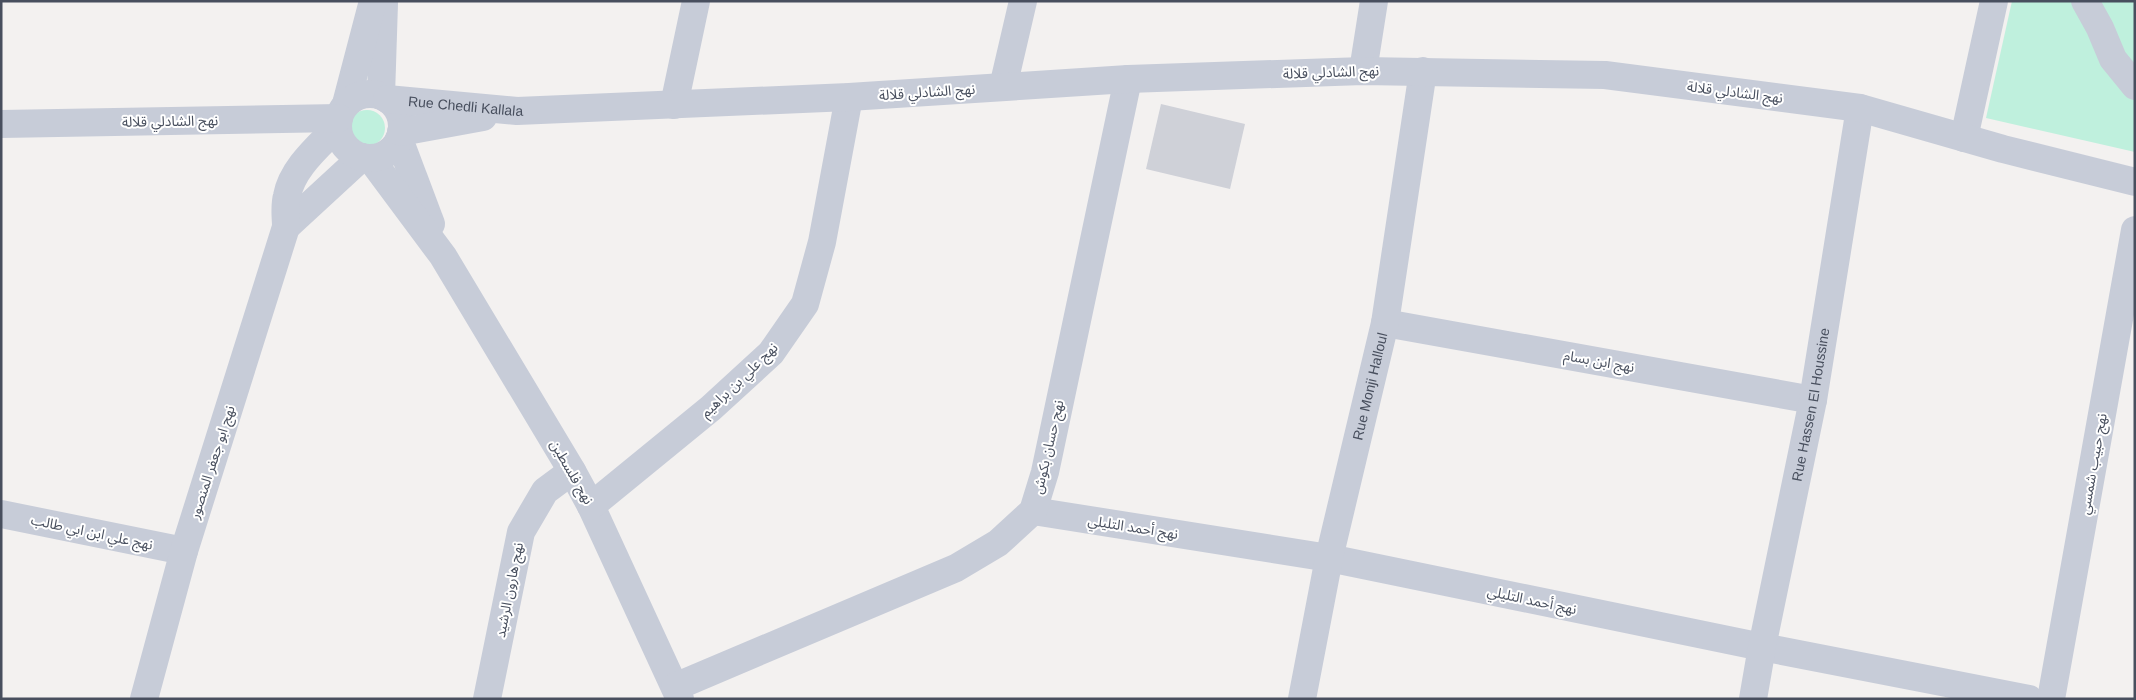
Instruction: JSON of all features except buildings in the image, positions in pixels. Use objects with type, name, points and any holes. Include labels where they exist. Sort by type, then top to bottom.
[{"type":"street","points":[[341,116],[353,98],[372,94],[384,97],[399,114],[400,136],[387,153],[366,157],[352,153],[340,137],[341,116],[373,1]]},
{"type":"street","points":[[384,1],[384,97]]},
{"type":"street","points":[[674,106],[696,1]]},
{"type":"street","points":[[1002,87],[1023,1]]},
{"type":"street","points":[[1363,70],[1374,1]]},
{"type":"street","points":[[1964,138],[1994,1]]},
{"type":"street","points":[[2085,1],[2100,28],[2113,60],[2135,86]]},
{"type":"street","name":"نهج الشادلي قلالة","points":[[516,111],[674,106],[1128,79],[1363,70],[1605,75],[1860,108],[1964,138],[2135,182]]},
{"type":"street","name":"Rue Monji Halloul","points":[[1302,699],[1330,558],[1385,323],[1423,71]]},
{"type":"street","name":"نهج حسان بكوش","points":[[677,693],[956,568],[998,543],[1033,511],[1045,472],[1128,79]]},
{"type":"street","name":"Rue Chedli Kallala","points":[[384,97],[516,111]]},
{"type":"street","name":"نهج علي بن براهيم","points":[[591,506],[711,408],[771,353],[805,304],[822,242],[849,97]]},
{"type":"street","name":"Rue Hassen El Houssine","points":[[1754,699],[1762,647],[1813,400],[1860,108]]},
{"type":"street","name":"Rue Chedli Kallala","points":[[400,136],[516,111]]},
{"type":"street","name":"نهج الشادلي قلالة","points":[[1,124],[341,116]]},
{"type":"street","name":"نهج ابو جعفر المنصور","points":[[144,699],[184,551],[286,227],[287,195],[299,170],[341,116]]},
{"type":"street","name":"نهج فلسطين","points":[[400,136],[443,256]]},
{"type":"street","name":"نهج ابو جعفر المنصور","points":[[286,227],[366,157]]},
{"type":"street","name":"نهج فلسطين","points":[[366,157],[443,256],[572,471],[591,506],[677,693]]},
{"type":"street","name":"نهج حبيب شمسي","points":[[2051,699],[2135,230]]},
{"type":"street","name":"نهج ابن بسام","points":[[1385,323],[1813,400]]},
{"type":"street","name":"نهج هارون الرشيد","points":[[487,699],[521,532],[545,491],[572,471]]},
{"type":"street","name":"نهج أحمد التليلي","points":[[1033,511],[1330,558],[1762,647],[2029,699]]},
{"type":"street","name":"نهج علي ابن ابي طالب","points":[[1,514],[184,551]]},
{"type":"green space","points":[[2012,1],[2135,1],[2135,152],[1986,118]]},
{"type":"green space","points":[[367,110],[374,111],[380,115],[384,121],[384,135],[380,141],[374,145],[367,146],[360,145],[354,141],[350,135],[349,128],[350,121],[354,115],[360,111]]}]
